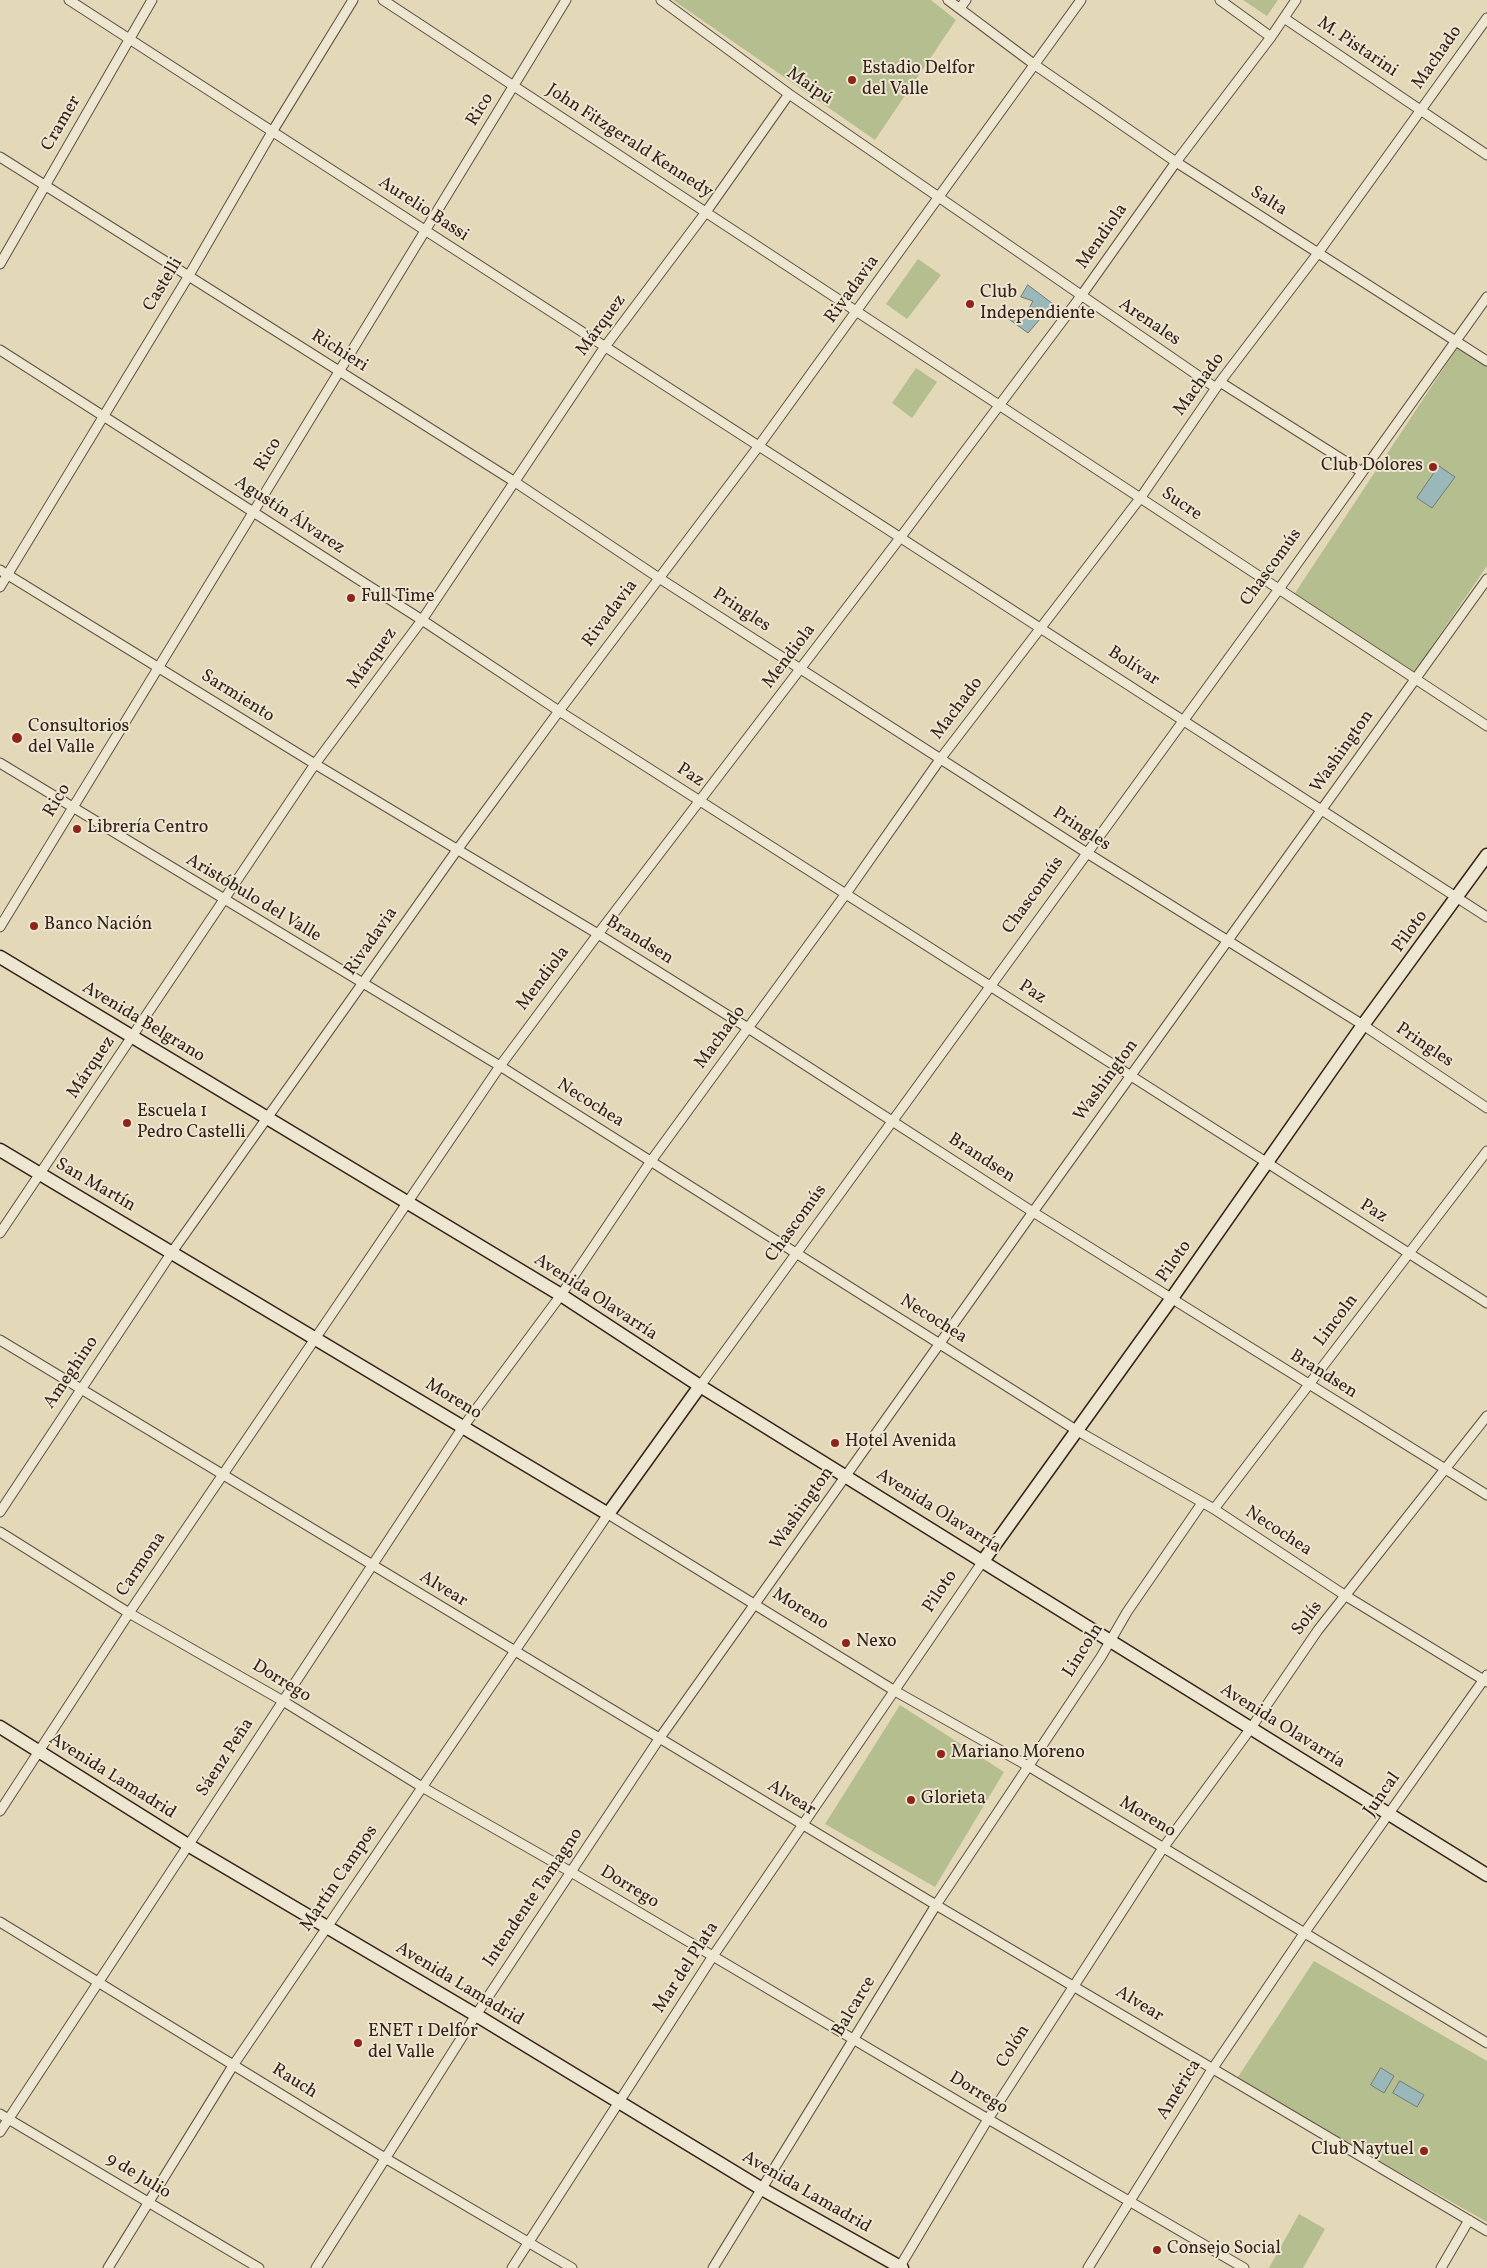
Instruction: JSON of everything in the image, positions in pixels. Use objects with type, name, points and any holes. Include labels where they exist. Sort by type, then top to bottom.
[{"type":"main road","name":"Piloto","points":[[983,1561],[1172,1298],[1363,1025],[1487,855]]},
{"type":"main road","name":"Avenida Belgrano","points":[[0,957],[268,1119]]},
{"type":"main road","name":"Avenida Olavarría","points":[[268,1119],[561,1295],[700,1386],[1487,1875]]},
{"type":"main road","name":"San Martín","points":[[0,1150],[172,1252]]},
{"type":"main road","name":"Moreno","points":[[172,1252],[608,1514]]},
{"type":"main road","name":"Chascomús","points":[[608,1514],[700,1386]]},
{"type":"main road","name":"Avenida Lamadrid","points":[[0,1727],[188,1845],[476,2015],[762,2189],[901,2268]]},
{"type":"street","name":"Aurelio Bassi","points":[[69,0],[758,447]]},
{"type":"street","name":"Cramer","points":[[0,264],[152,0]]},
{"type":"street","name":"Castelli","points":[[0,587],[4,573],[188,277],[272,132],[354,0]]},
{"type":"street","name":"John Fitzgerald Kennedy","points":[[383,0],[856,312]]},
{"type":"street","name":"Rico","points":[[0,927],[566,0]]},
{"type":"street","name":"Maipú","points":[[661,0],[790,94],[940,198]]},
{"type":"street","name":"Salta","points":[[948,0],[1035,65],[1176,162],[1487,361]]},
{"type":"street","points":[[960,8],[966,0]]},
{"type":"street","name":"Rivadavia","points":[[172,1252],[457,850],[758,447],[940,198],[1081,0]]},
{"type":"street","points":[[1220,0],[1271,37]]},
{"type":"street","name":"Mendiola","points":[[315,1338],[500,1066],[1081,296],[1176,162],[1271,37],[1296,0]]},
{"type":"street","name":"M. Pistarini","points":[[1284,18],[1487,155]]},
{"type":"street","name":"Machado","points":[[464,1427],[561,1295],[651,1161],[845,895],[941,758],[1140,497],[1218,385],[1318,253],[1487,18]]},
{"type":"street","name":"Márquez","points":[[0,1233],[315,764],[422,620],[604,348],[706,212],[790,94]]},
{"type":"street","name":"Richieri","points":[[0,157],[515,482],[659,578]]},
{"type":"street","name":"Arenales","points":[[940,198],[1081,296],[1218,385],[1362,472]]},
{"type":"street","name":"Chascomús","points":[[700,1386],[1279,589],[1454,340],[1487,298]]},
{"type":"street","name":"Sucre","points":[[856,312],[1487,726]]},
{"type":"street","name":"Agustín Álvarez","points":[[0,350],[422,620],[559,711]]},
{"type":"street","name":"Bolívar","points":[[758,447],[1041,627],[1487,917]]},
{"type":"street","name":"Sarmiento","points":[[4,573],[457,850]]},
{"type":"street","name":"Pringles","points":[[659,578],[1087,853],[1363,1025],[1487,1108]]},
{"type":"street","name":"Washington","points":[[756,1603],[1033,1212],[1487,579]]},
{"type":"street","name":"Paz","points":[[559,711],[1131,1076],[1265,1164],[1487,1303]]},
{"type":"street","name":"Aristóbulo del Valle","points":[[0,763],[362,984]]},
{"type":"street","name":"Brandsen","points":[[457,850],[598,934],[748,1028],[1033,1212],[1487,1496]]},
{"type":"street","name":"Necochea","points":[[362,984],[500,1066],[1076,1430],[1214,1510],[1346,1596],[1486,1679]]},
{"type":"street","name":"Lincoln","points":[[1214,1510],[1487,1151]]},
{"type":"street","name":"Ameghino","points":[[0,1512],[172,1252]]},
{"type":"street","name":"Carmona","points":[[0,1811],[129,1613],[315,1338]]},
{"type":"street","name":"Alvear","points":[[0,1340],[936,1905],[1073,1984],[1487,2231]]},
{"type":"street","name":"Solís","points":[[1163,1848],[1251,1728],[1318,1630],[1487,1416]]},
{"type":"street","name":"Sáenz Peña","points":[[0,2132],[464,1427]]},
{"type":"street","name":"Lincoln","points":[[1028,1766],[1202,1503]]},
{"type":"street","name":"Moreno","points":[[608,1514],[756,1603],[895,1691],[1028,1766],[1487,2042]]},
{"type":"street","name":"Martín Campos","points":[[108,2268],[234,2064],[328,1928],[513,1651],[608,1514]]},
{"type":"street","name":"Dorrego","points":[[0,1532],[129,1613],[283,1701],[422,1787],[571,1872],[988,2120],[1244,2268]]},
{"type":"street","name":"Piloto","points":[[895,1691],[983,1561]]},
{"type":"street","name":"Intendente Tamagno","points":[[316,2268],[476,2015],[659,1739],[756,1603]]},
{"type":"street","name":"Juncal","points":[[1305,1932],[1486,1679]]},
{"type":"street","name":"Mar del Plata","points":[[512,2268],[713,1956],[895,1691]]},
{"type":"street","name":"Balcarce","points":[[713,2268],[936,1905],[1028,1766]]},
{"type":"street","name":"Colón","points":[[901,2268],[988,2120],[1073,1984],[1163,1848]]},
{"type":"street","name":"Rauch","points":[[0,1922],[385,2158],[572,2268]]},
{"type":"street","name":"América","points":[[1088,2268],[1213,2068],[1305,1932]]},
{"type":"street","name":"9 de Julio","points":[[0,2114],[259,2268]]},
{"type":"street","points":[[1441,2268],[1469,2220]]},
{"type":"green space","name":"Estadio Delfor del Valle","points":[[673,0],[931,0],[956,20],[875,140]]},
{"type":"green space","points":[[1243,0],[1278,0],[1267,16]]},
{"type":"green space","points":[[918,259],[941,275],[907,319],[886,304]]},
{"type":"green space","name":"Club Dolores","points":[[1457,348],[1487,367],[1487,566],[1412,675],[1293,596]]},
{"type":"green space","points":[[916,368],[937,382],[912,418],[892,403]]},
{"type":"green space","points":[[900,1705],[1004,1772],[935,1887],[825,1824]]},
{"type":"green space","name":"Club Naytuel","points":[[1314,1961],[1487,2061],[1487,2222],[1236,2080]]},
{"type":"green space","points":[[1299,2214],[1325,2229],[1303,2268],[1269,2268]]},
{"type":"water","points":[[1028,285],[1053,304],[1028,333],[1006,317],[1010,312],[1028,310],[1033,301],[1021,297]]},
{"type":"water","points":[[1439,466],[1455,477],[1432,508],[1417,498]]},
{"type":"water","points":[[1381,2068],[1394,2076],[1384,2093],[1371,2085]]},
{"type":"water","points":[[1400,2081],[1424,2095],[1417,2107],[1393,2093]]},
{"type":"place","name":"Estadio Delfor del Valle","points":[[852,80]]},
{"type":"place","name":"Club Independiente","points":[[970,304]]},
{"type":"place","name":"Club Dolores","points":[[1433,467]]},
{"type":"place","name":"Full Time","points":[[351,598]]},
{"type":"place","name":"Consultorios del Valle","points":[[17,738]]},
{"type":"place","name":"Librería Centro","points":[[77,829]]},
{"type":"place","name":"Banco Nación","points":[[34,926]]},
{"type":"place","name":"Escuela 1 Pedro Castelli","points":[[127,1123]]},
{"type":"place","name":"Hotel Avenida","points":[[835,1443]]},
{"type":"place","name":"Nexo","points":[[846,1643]]},
{"type":"place","name":"Mariano Moreno","points":[[941,1754]]},
{"type":"place","name":"Glorieta","points":[[911,1800]]},
{"type":"place","name":"ENET 1 Delfor del Valle","points":[[358,2043]]},
{"type":"place","name":"Club Naytuel","points":[[1424,2151]]},
{"type":"place","name":"Consejo Social","points":[[1157,2250]]}]
